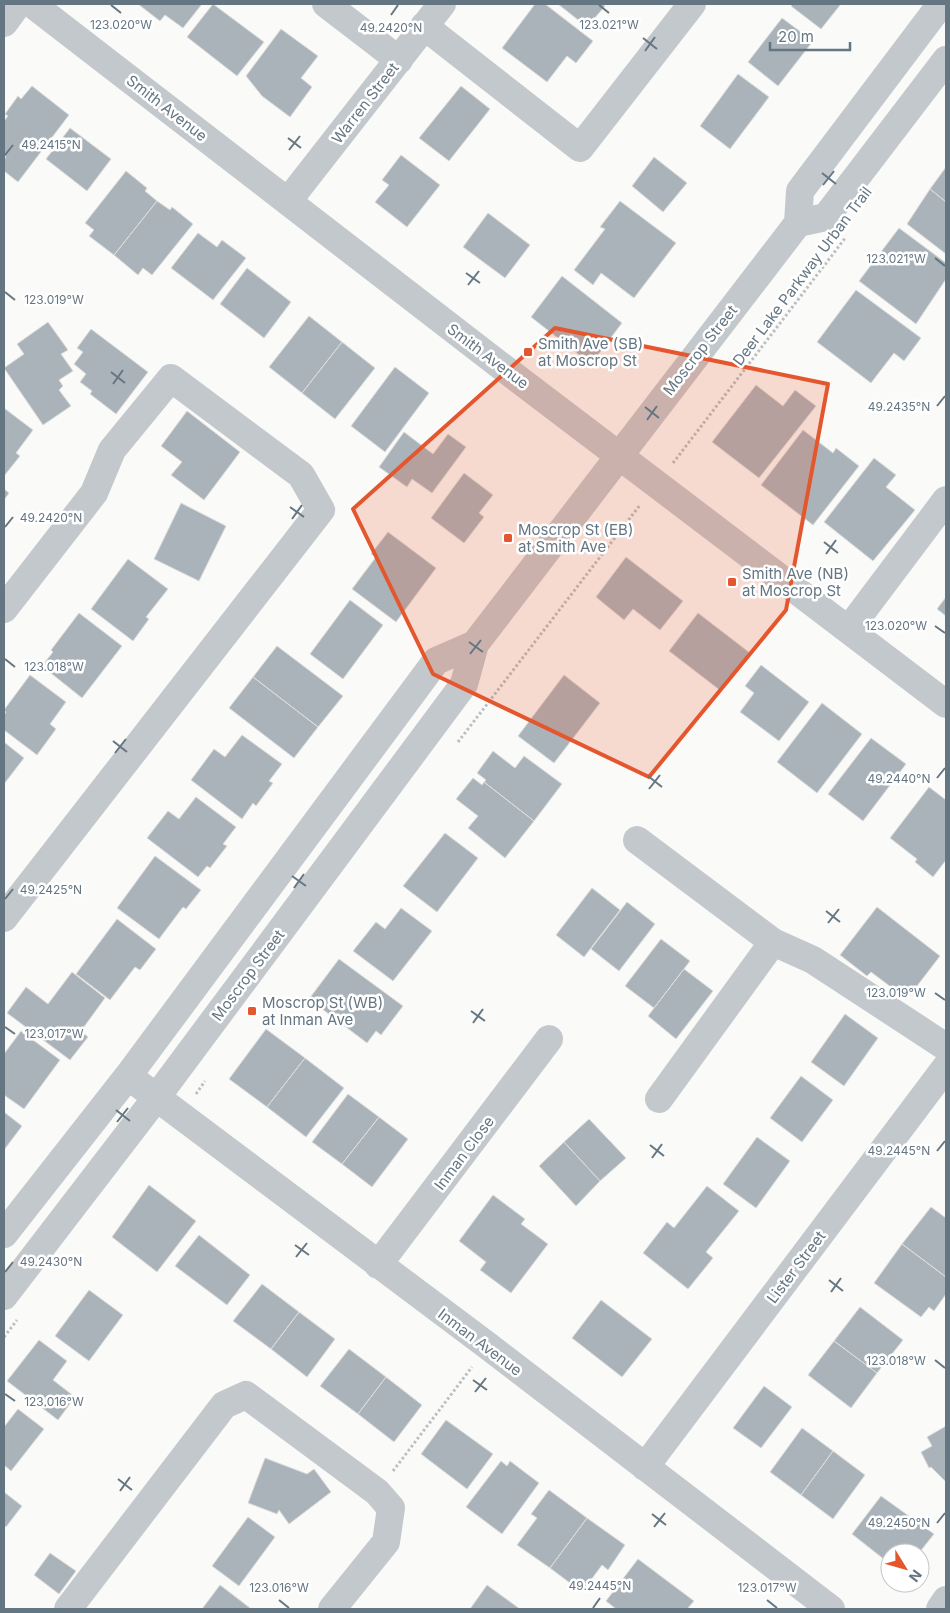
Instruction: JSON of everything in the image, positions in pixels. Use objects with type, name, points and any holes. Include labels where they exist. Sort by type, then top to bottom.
[{"type":"street","points":[[4,23],[18,4]]},
{"type":"street","name":"Smith Avenue","points":[[32,4],[946,704]]},
{"type":"street","points":[[326,4],[399,60]]},
{"type":"street","name":"Warren Street","points":[[288,201],[442,4]]},
{"type":"street","points":[[424,26],[580,148],[692,4]]},
{"type":"street","points":[[941,4],[800,192],[798,223],[826,217],[946,60]]},
{"type":"street","name":"Moscrop Street","points":[[4,1296],[156,1098],[464,684],[475,644],[798,223]]},
{"type":"street","points":[[4,609],[94,493],[112,450],[171,378],[301,476],[320,510],[4,918]]},
{"type":"street","points":[[849,629],[946,500]]},
{"type":"street","name":"Moscrop Street","points":[[4,1234],[128,1076],[436,661],[475,644]]},
{"type":"street","points":[[637,840],[773,942],[813,960],[946,1047]]},
{"type":"street","points":[[659,1099],[773,942]]},
{"type":"street","name":"Inman Close","points":[[378,1265],[550,1040]]},
{"type":"street","name":"Lister Street","points":[[645,1467],[946,1068]]},
{"type":"street","name":"Inman Avenue","points":[[128,1076],[488,1346],[831,1609]]},
{"type":"street","points":[[68,1609],[224,1405],[246,1395],[377,1492],[391,1508],[386,1542],[338,1601]]},
{"type":"street","points":[[940,1609],[946,1600]]},
{"type":"path","name":"Deer Lake Parkway Urban Trail","points":[[675,460],[851,231]]},
{"type":"path","points":[[377,1492],[488,1346]]},
{"type":"highlighted area","points":[[555,328],[828,384],[786,610],[649,777],[433,674],[353,509]]},
{"type":"building","points":[[138,4],[202,4],[183,28],[165,15],[160,21]]},
{"type":"building","points":[[213,4],[264,42],[237,76],[187,37]]},
{"type":"building","points":[[535,4],[545,4],[593,41],[576,63],[567,56],[547,82],[502,48]]},
{"type":"building","points":[[558,4],[602,4],[605,6],[587,27]]},
{"type":"building","points":[[793,4],[841,4],[821,29],[791,6]]},
{"type":"building","points":[[782,18],[813,41],[778,86],[748,62]]},
{"type":"building","points":[[281,29],[318,56],[301,78],[312,87],[290,117],[262,96],[246,76]]},
{"type":"building","points":[[738,74],[769,97],[730,149],[700,126]]},
{"type":"building","points":[[32,86],[69,115],[18,182],[4,171],[4,160],[6,157],[4,155],[4,121],[8,116],[5,114],[18,96],[21,99]]},
{"type":"building","points":[[461,86],[490,109],[449,161],[419,138]]},
{"type":"building","points":[[70,128],[111,159],[87,191],[46,159]]},
{"type":"building","points":[[401,155],[440,185],[407,227],[375,202],[389,185],[382,180]]},
{"type":"building","points":[[654,157],[687,183],[663,212],[632,186]]},
{"type":"building","points":[[946,167],[946,202],[930,189]]},
{"type":"building","points":[[126,171],[147,188],[145,191],[157,201],[114,255],[89,236],[94,230],[85,223]]},
{"type":"building","points":[[930,189],[946,202],[946,254],[907,224]]},
{"type":"building","points":[[157,201],[170,210],[172,207],[193,224],[152,275],[143,268],[138,275],[114,255]]},
{"type":"building","points":[[620,201],[676,243],[634,298],[601,273],[593,285],[574,270],[605,229],[600,227]]},
{"type":"building","points":[[488,213],[530,245],[505,278],[463,247]]},
{"type":"building","points":[[899,228],[946,263],[946,279],[916,324],[859,281]]},
{"type":"building","points":[[198,233],[217,247],[222,240],[246,258],[213,300],[171,268]]},
{"type":"building","points":[[247,268],[291,302],[264,338],[220,304]]},
{"type":"building","points":[[562,276],[622,323],[591,364],[531,317]]},
{"type":"building","points":[[856,290],[921,338],[904,361],[894,353],[871,383],[817,342]]},
{"type":"building","points":[[309,316],[342,342],[302,393],[269,367]]},
{"type":"building","points":[[48,322],[68,350],[61,354],[73,371],[59,380],[63,386],[59,390],[71,406],[43,425],[4,368],[24,354],[17,344]]},
{"type":"building","points":[[91,329],[148,372],[116,414],[90,394],[92,391],[80,382],[86,374],[74,364],[83,352],[77,348]]},
{"type":"building","points":[[342,342],[375,368],[335,419],[302,393]]},
{"type":"building","points":[[395,367],[429,393],[385,452],[351,426]]},
{"type":"building","points":[[756,385],[783,406],[795,390],[816,406],[759,478],[712,442]]},
{"type":"building","points":[[4,408],[33,430],[16,453],[20,456],[4,476]]},
{"type":"building","points":[[187,411],[240,452],[204,500],[171,475],[182,462],[161,446]]},
{"type":"building","points":[[803,430],[833,453],[836,448],[859,466],[813,525],[761,485]]},
{"type":"building","points":[[404,432],[433,454],[448,434],[466,447],[432,493],[412,479],[407,487],[379,467]]},
{"type":"building","points":[[874,458],[896,475],[886,487],[915,510],[873,561],[824,522]]},
{"type":"building","points":[[464,473],[493,495],[479,513],[484,517],[464,543],[431,518]]},
{"type":"building","points":[[4,489],[9,493],[4,500]]},
{"type":"building","points":[[181,503],[226,526],[199,581],[154,559]]},
{"type":"building","points":[[388,532],[436,568],[396,622],[352,589],[376,557],[371,554]]},
{"type":"building","points":[[626,557],[683,601],[660,630],[633,609],[624,620],[596,597]]},
{"type":"building","points":[[128,559],[168,589],[146,617],[149,619],[133,641],[91,609]]},
{"type":"building","points":[[946,597],[946,616],[937,609]]},
{"type":"building","points":[[350,600],[383,625],[343,679],[310,654]]},
{"type":"building","points":[[79,613],[122,646],[82,698],[42,666],[53,652],[51,650]]},
{"type":"building","points":[[698,613],[750,653],[721,691],[669,651]]},
{"type":"building","points":[[277,646],[343,696],[318,727],[253,677]]},
{"type":"building","points":[[761,665],[809,702],[779,741],[740,712],[754,693],[745,686]]},
{"type":"building","points":[[30,675],[66,702],[50,724],[56,729],[37,755],[4,730],[4,715],[6,712],[4,710]]},
{"type":"building","points":[[564,675],[600,703],[554,763],[518,736]]},
{"type":"building","points":[[253,677],[318,727],[294,758],[229,708]]},
{"type":"building","points":[[822,703],[862,734],[817,793],[777,762]]},
{"type":"building","points":[[242,735],[282,764],[269,781],[273,783],[256,806],[253,803],[242,819],[191,780],[214,749],[225,757]]},
{"type":"building","points":[[871,738],[906,764],[863,821],[828,794]]},
{"type":"building","points":[[4,742],[24,758],[4,784]]},
{"type":"building","points":[[493,751],[515,768],[524,756],[562,784],[534,821],[484,782],[486,780],[477,773]]},
{"type":"building","points":[[473,778],[482,785],[484,782],[534,821],[505,858],[468,828],[478,816],[456,799]]},
{"type":"building","points":[[929,787],[946,800],[946,860],[933,877],[915,862],[917,859],[890,838]]},
{"type":"building","points":[[196,797],[236,827],[223,844],[227,846],[210,868],[207,866],[198,877],[147,838],[168,811],[179,819]]},
{"type":"building","points":[[445,833],[478,858],[437,912],[403,886]]},
{"type":"building","points":[[155,856],[201,890],[186,909],[183,907],[159,939],[117,908]]},
{"type":"building","points":[[592,888],[620,910],[584,957],[556,935]]},
{"type":"building","points":[[627,902],[655,924],[619,971],[591,949]]},
{"type":"building","points":[[877,907],[940,956],[907,999],[871,972],[867,976],[840,955]]},
{"type":"building","points":[[401,908],[432,931],[393,981],[353,951],[376,922],[385,929]]},
{"type":"building","points":[[117,919],[156,949],[140,970],[135,967],[110,1000],[76,974]]},
{"type":"building","points":[[661,939],[690,961],[654,1008],[625,986]]},
{"type":"building","points":[[339,959],[403,1006],[381,1035],[376,1031],[367,1043],[309,999]]},
{"type":"building","points":[[684,969],[713,991],[676,1039],[648,1016]]},
{"type":"building","points":[[72,972],[105,998],[81,1031],[88,1037],[70,1060],[7,1013],[26,987],[48,1004]]},
{"type":"building","points":[[845,1014],[878,1038],[844,1086],[811,1062]]},
{"type":"building","points":[[266,1029],[305,1058],[267,1107],[229,1079]]},
{"type":"building","points":[[21,1031],[60,1060],[24,1109],[4,1095],[4,1054]]},
{"type":"building","points":[[305,1058],[344,1088],[306,1137],[267,1107]]},
{"type":"building","points":[[801,1076],[833,1100],[802,1142],[770,1118]]},
{"type":"building","points":[[348,1094],[379,1117],[342,1164],[312,1142]]},
{"type":"building","points":[[4,1112],[22,1126],[4,1150]]},
{"type":"building","points":[[379,1117],[408,1139],[372,1187],[342,1164]]},
{"type":"building","points":[[589,1119],[626,1158],[600,1181],[564,1142]]},
{"type":"building","points":[[757,1137],[790,1161],[756,1208],[723,1184]]},
{"type":"building","points":[[564,1142],[600,1181],[576,1206],[539,1166]]},
{"type":"building","points":[[149,1185],[196,1221],[157,1272],[112,1237]]},
{"type":"building","points":[[707,1186],[739,1211],[706,1252],[713,1258],[688,1289],[643,1253],[667,1222],[674,1228]]},
{"type":"building","points":[[493,1195],[525,1219],[521,1224],[548,1244],[511,1293],[480,1270],[486,1262],[459,1241]]},
{"type":"building","points":[[931,1207],[946,1218],[946,1277],[902,1244]]},
{"type":"building","points":[[199,1235],[250,1275],[227,1305],[175,1266]]},
{"type":"building","points":[[902,1244],[946,1277],[946,1294],[934,1311],[929,1307],[921,1317],[874,1283]]},
{"type":"building","points":[[262,1284],[299,1312],[271,1349],[233,1321]]},
{"type":"building","points":[[89,1290],[123,1315],[89,1361],[55,1336]]},
{"type":"building","points":[[601,1300],[652,1339],[622,1377],[572,1338]]},
{"type":"building","points":[[860,1307],[903,1340],[877,1373],[834,1341]]},
{"type":"building","points":[[299,1312],[335,1339],[307,1377],[271,1349]]},
{"type":"building","points":[[39,1340],[67,1361],[53,1380],[75,1397],[58,1420],[7,1381]]},
{"type":"building","points":[[834,1341],[877,1373],[851,1408],[808,1375]]},
{"type":"building","points":[[349,1349],[386,1377],[358,1414],[320,1386]]},
{"type":"building","points":[[386,1377],[422,1405],[394,1442],[358,1414]]},
{"type":"building","points":[[764,1386],[792,1407],[761,1448],[733,1428]]},
{"type":"building","points":[[18,1409],[44,1429],[11,1471],[4,1465],[4,1427]]},
{"type":"building","points":[[446,1420],[493,1454],[467,1489],[421,1454]]},
{"type":"building","points":[[946,1426],[946,1482],[931,1467],[929,1468],[921,1452],[932,1446],[927,1437]]},
{"type":"building","points":[[802,1428],[833,1451],[801,1495],[770,1472]]},
{"type":"building","points":[[833,1451],[865,1475],[833,1519],[801,1495]]},
{"type":"building","points":[[265,1458],[307,1474],[314,1469],[331,1492],[289,1524],[279,1510],[277,1514],[248,1503]]},
{"type":"building","points":[[501,1461],[507,1466],[510,1461],[539,1483],[502,1534],[466,1507]]},
{"type":"building","points":[[549,1490],[587,1518],[550,1568],[517,1545],[537,1518],[531,1514]]},
{"type":"building","points":[[4,1492],[22,1506],[6,1527],[4,1525]]},
{"type":"building","points":[[881,1496],[934,1534],[927,1543],[880,1543],[880,1556],[852,1534]]},
{"type":"building","points":[[248,1517],[275,1537],[239,1586],[212,1566]]},
{"type":"building","points":[[587,1518],[625,1545],[608,1570],[602,1565],[582,1592],[550,1568]]},
{"type":"building","points":[[50,1553],[76,1571],[59,1594],[34,1575]]},
{"type":"building","points":[[638,1559],[694,1601],[687,1609],[616,1609],[606,1601]]},
{"type":"building","points":[[220,1585],[250,1608],[202,1609]]},
{"type":"building","points":[[487,1585],[520,1609],[470,1609]]},
{"type":"place","name":"Smith Ave (SB) at Moscrop St","points":[[528,352]]},
{"type":"place","name":"Moscrop St (EB) at Smith Ave","points":[[508,538]]},
{"type":"place","name":"Smith Ave (NB) at Moscrop St","points":[[732,582]]},
{"type":"place","name":"Moscrop St (WB) at Inman Ave","points":[[252,1011]]}]
